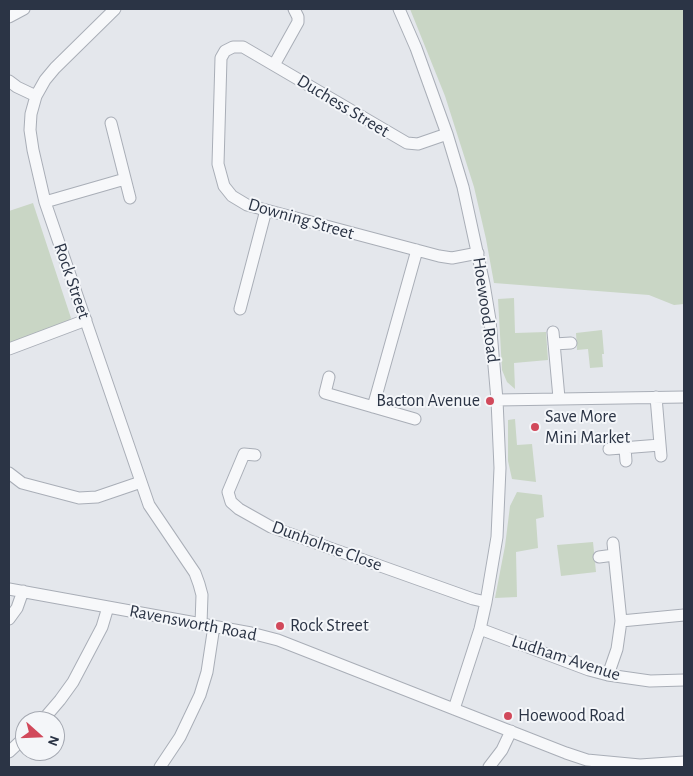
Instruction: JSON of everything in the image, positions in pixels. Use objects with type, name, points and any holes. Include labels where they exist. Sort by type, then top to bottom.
[{"type":"street","points":[[9,17],[24,9]]},
{"type":"street","name":"Rock Street","points":[[115,9],[45,80],[36,96],[31,114],[30,130],[45,202],[148,505],[194,573],[199,584],[202,596],[201,624]]},
{"type":"street","points":[[274,65],[298,22],[294,9]]},
{"type":"street","name":"Hoewood Road","points":[[399,9],[416,48],[464,187],[490,320],[497,400],[500,468],[497,537],[480,628],[454,709]]},
{"type":"street","name":"Downing Street","points":[[243,47],[233,47],[225,51],[221,58],[219,170],[224,186],[232,196],[247,205],[417,250],[452,258],[478,253]]},
{"type":"street","name":"Duchess Street","points":[[243,47],[407,143],[418,144],[447,134]]},
{"type":"street","points":[[9,81],[36,96]]},
{"type":"street","points":[[111,123],[130,198]]},
{"type":"street","points":[[45,202],[125,180]]},
{"type":"street","points":[[254,303],[241,304],[266,210]]},
{"type":"street","points":[[373,407],[417,250]]},
{"type":"street","points":[[9,349],[86,320]]},
{"type":"street","points":[[558,398],[554,338],[571,343]]},
{"type":"street","points":[[330,378],[325,394],[415,418]]},
{"type":"street","points":[[609,449],[661,450],[656,397]]},
{"type":"street","points":[[497,400],[684,397]]},
{"type":"street","points":[[625,448],[626,462]]},
{"type":"street","name":"Dunholme Close","points":[[255,455],[244,454],[228,492],[231,502],[239,509],[271,527],[486,602]]},
{"type":"street","points":[[9,473],[22,483],[79,498],[97,497],[141,482]]},
{"type":"street","points":[[608,675],[617,649],[621,621],[614,543]]},
{"type":"street","points":[[599,556],[614,555]]},
{"type":"street","name":"Ravensworth Road","points":[[9,588],[251,633],[290,643],[587,760],[620,766],[684,762]]},
{"type":"street","points":[[9,619],[17,608],[23,591]]},
{"type":"street","points":[[51,711],[73,682],[102,627],[108,607]]},
{"type":"street","points":[[621,621],[684,615]]},
{"type":"street","points":[[160,767],[180,737],[200,695],[208,672],[214,626]]},
{"type":"street","name":"Ludham Avenue","points":[[480,628],[589,670],[608,675],[650,681],[684,680]]},
{"type":"street","points":[[489,767],[502,750],[511,731]]},
{"type":"green space","points":[[410,9],[684,9],[684,304],[674,305],[649,295],[494,283],[474,187],[445,96]]},
{"type":"green space","points":[[33,203],[71,318],[68,322],[9,345],[9,211]]},
{"type":"green space","points":[[514,298],[515,333],[546,332],[548,360],[514,363],[515,389],[507,382],[502,370],[498,299]]},
{"type":"green space","points":[[602,330],[603,367],[590,368],[588,349],[577,350],[576,333]]},
{"type":"green space","points":[[515,419],[517,445],[532,444],[536,482],[512,479],[508,461],[508,420]]},
{"type":"green space","points":[[517,492],[542,495],[544,517],[536,519],[538,548],[516,552],[517,597],[495,598],[505,546],[510,506]]},
{"type":"green space","points":[[593,542],[596,572],[561,576],[557,545]]},
{"type":"place","name":"Bacton Avenue","points":[[490,401]]},
{"type":"place","name":"Save More Mini Market","points":[[535,427]]},
{"type":"place","name":"Rock Street","points":[[280,626]]},
{"type":"place","name":"Hoewood Road","points":[[508,716]]}]
